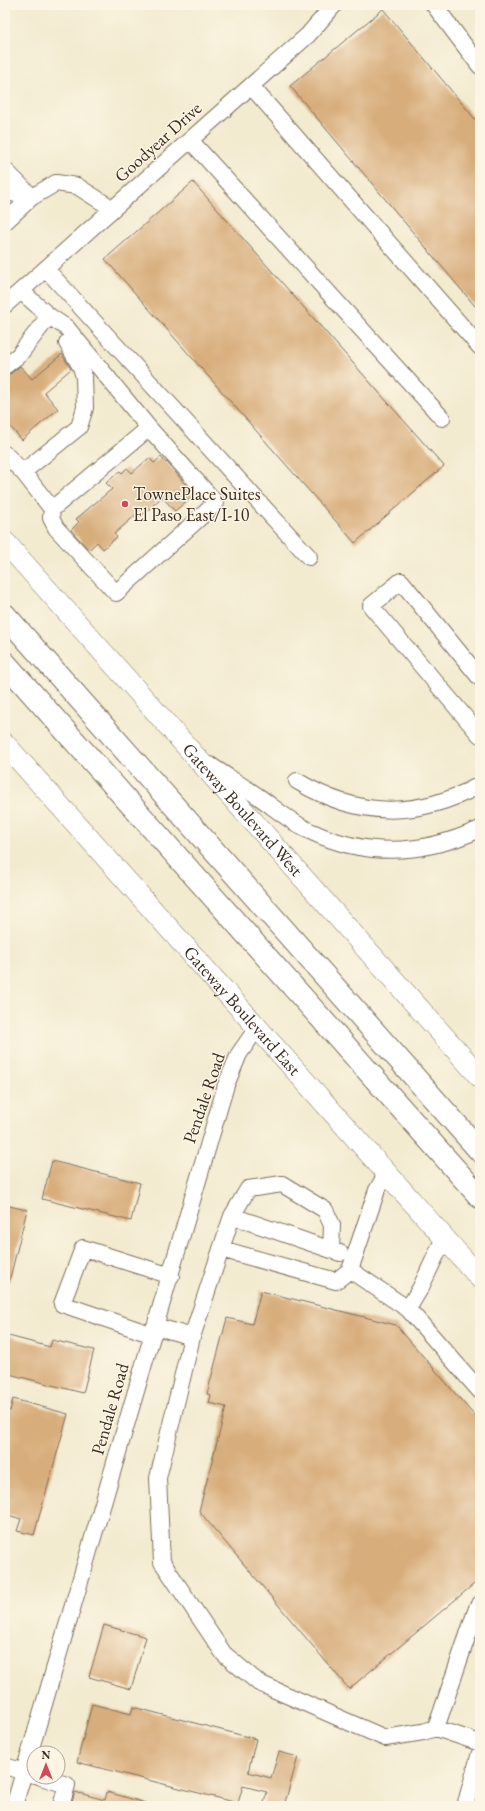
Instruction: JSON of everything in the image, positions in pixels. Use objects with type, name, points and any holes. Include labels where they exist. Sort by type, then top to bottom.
[{"type":"highway","points":[[5,615],[480,1152]]},
{"type":"highway","points":[[5,663],[480,1197]]},
{"type":"main road","name":"Gateway Boulevard West","points":[[5,542],[480,1077]]},
{"type":"main road","name":"Gateway Boulevard East","points":[[5,744],[480,1278]]},
{"type":"street","name":"Goodyear Drive","points":[[5,306],[308,35],[334,5]]},
{"type":"street","points":[[434,5],[480,66]]},
{"type":"street","points":[[251,86],[480,347]]},
{"type":"street","points":[[190,140],[442,418]]},
{"type":"street","points":[[5,170],[32,198]]},
{"type":"street","points":[[5,222],[32,198],[56,183],[77,186],[113,209]]},
{"type":"street","points":[[5,192],[32,198]]},
{"type":"street","points":[[46,269],[309,557]]},
{"type":"street","points":[[5,454],[24,472],[52,509],[51,518],[56,528],[116,593],[216,502],[149,428],[67,328],[49,316],[21,291]]},
{"type":"street","points":[[5,366],[20,355],[49,316]]},
{"type":"street","points":[[24,472],[79,427],[85,408],[84,377],[81,367],[49,316]]},
{"type":"street","points":[[52,509],[149,428]]},
{"type":"street","points":[[480,678],[401,581],[371,606],[480,735]]},
{"type":"street","points":[[194,755],[311,832],[341,844],[375,850],[412,849],[446,843],[480,829]]},
{"type":"street","points":[[297,782],[316,793],[343,804],[368,809],[407,809],[436,805],[462,795],[480,785]]},
{"type":"street","name":"Pendale Road","points":[[37,1745],[154,1330],[226,1085],[239,1054],[257,1028]]},
{"type":"street","points":[[221,1249],[336,1281],[352,1264],[377,1190],[387,1173]]},
{"type":"street","points":[[331,1250],[332,1225],[325,1210],[282,1184],[248,1189],[232,1216],[192,1337],[158,1478],[162,1562],[224,1654],[259,1683],[385,1738],[423,1732],[436,1728],[480,1743]]},
{"type":"street","points":[[232,1216],[331,1250],[352,1264],[408,1309],[480,1391]]},
{"type":"street","points":[[408,1309],[444,1238]]},
{"type":"street","points":[[170,1276],[83,1248],[62,1304],[154,1330],[192,1337]]},
{"type":"street","points":[[436,1728],[477,1608],[480,1604]]},
{"type":"street","points":[[464,1806],[480,1753]]},
{"type":"street","points":[[5,1766],[26,1772]]},
{"type":"street","name":"Pendale Road","points":[[14,1806],[26,1780]]},
{"type":"street","points":[[61,1806],[66,1785]]},
{"type":"building","points":[[383,9],[480,125],[480,312],[290,86]]},
{"type":"building","points":[[193,182],[444,466],[355,543],[105,259]]},
{"type":"building","points":[[62,354],[71,369],[44,392],[58,409],[22,440],[5,421],[5,375],[11,373],[20,366],[32,379]]},
{"type":"building","name":"TownePlace Suites El Paso East/I-10","points":[[161,457],[166,463],[167,462],[194,495],[175,511],[162,497],[140,517],[137,514],[114,534],[117,537],[103,549],[97,542],[89,550],[71,530],[79,522],[76,519],[112,489],[106,483],[120,471],[122,473],[127,468],[132,473],[149,458],[154,463]]},
{"type":"building","points":[[52,1161],[140,1183],[131,1221],[42,1199]]},
{"type":"building","points":[[5,1205],[27,1210],[9,1282],[5,1282]]},
{"type":"building","points":[[261,1291],[396,1325],[480,1422],[480,1579],[349,1689],[199,1511],[226,1407],[209,1403],[211,1395],[207,1394],[227,1318],[252,1324]]},
{"type":"building","points":[[5,1335],[50,1347],[52,1340],[94,1350],[83,1393],[5,1373]]},
{"type":"building","points":[[13,1399],[68,1414],[34,1535],[17,1531],[21,1519],[5,1514],[5,1410],[10,1411]]},
{"type":"building","points":[[104,1625],[146,1637],[131,1689],[89,1677]]},
{"type":"building","points":[[92,1704],[131,1714],[133,1707],[256,1739],[248,1772],[271,1778],[279,1752],[298,1757],[284,1806],[263,1806],[267,1792],[243,1786],[238,1803],[77,1762]]},
{"type":"building","points":[[75,1792],[105,1800],[107,1792],[146,1803],[146,1806],[71,1806]]},
{"type":"place","name":"TownePlace Suites El Paso East/I-10","points":[[125,504]]}]
